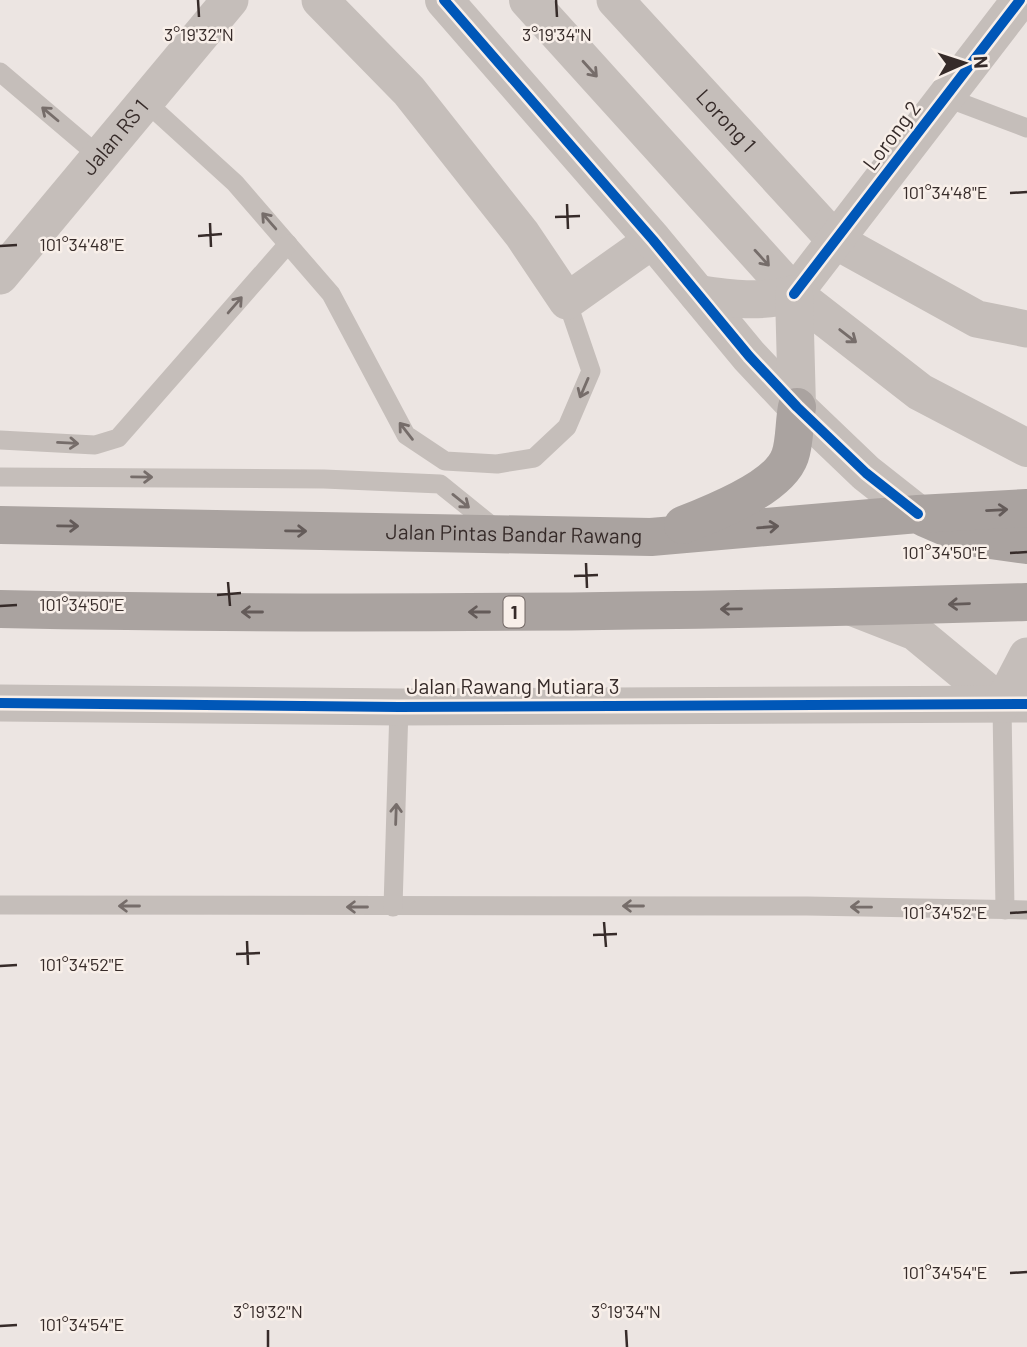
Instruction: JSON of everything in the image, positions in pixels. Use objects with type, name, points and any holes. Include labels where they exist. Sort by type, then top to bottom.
[{"type":"main road","points":[[651,537],[687,524],[767,485],[781,473],[791,455],[797,407]]},
{"type":"main road","name":"Jalan Pintas Bandar Rawang","points":[[0,524],[651,537],[918,514],[1027,508]]},
{"type":"main road","points":[[918,514],[968,537],[1027,545]]},
{"type":"main road","name":"1","points":[[0,609],[147,612],[502,612],[1027,602]]},
{"type":"street","name":"Jalan RS 1","points":[[0,276],[230,0]]},
{"type":"street","points":[[320,0],[409,91],[522,234],[567,301],[653,240]]},
{"type":"street","points":[[444,0],[653,240],[749,356],[797,407],[866,473],[918,514]]},
{"type":"street","points":[[528,0],[794,294],[920,392],[1027,448]]},
{"type":"street","name":"Lorong 1","points":[[615,0],[836,241],[977,319],[1027,329]]},
{"type":"street","name":"Lorong 2","points":[[794,294],[1020,0]]},
{"type":"street","points":[[698,294],[741,300],[773,299],[794,294]]},
{"type":"street","points":[[794,294],[797,407]]},
{"type":"street","points":[[851,607],[915,632],[1015,704],[1027,656]]},
{"type":"street","name":"Jalan Rawang Mutiara 3","points":[[0,704],[399,707],[1015,704]]},
{"type":"lane","points":[[0,72],[100,157]]},
{"type":"lane","points":[[946,97],[1027,128]]},
{"type":"lane","points":[[146,102],[235,183],[331,293],[406,435],[445,461],[497,464],[534,458],[567,427],[591,371],[567,301]]},
{"type":"lane","points":[[0,440],[95,444],[118,438],[288,244]]},
{"type":"lane","points":[[0,477],[324,479],[440,484],[503,535]]},
{"type":"lane","points":[[1005,909],[1015,704]]},
{"type":"lane","points":[[393,907],[399,707]]},
{"type":"lane","points":[[0,905],[807,906],[1027,910]]},
{"type":"cycle path","points":[[444,0],[653,240],[749,356],[797,407],[866,473],[918,514]]},
{"type":"cycle path","points":[[794,294],[1020,0]]},
{"type":"cycle path","points":[[0,703],[399,707],[1027,704]]}]
